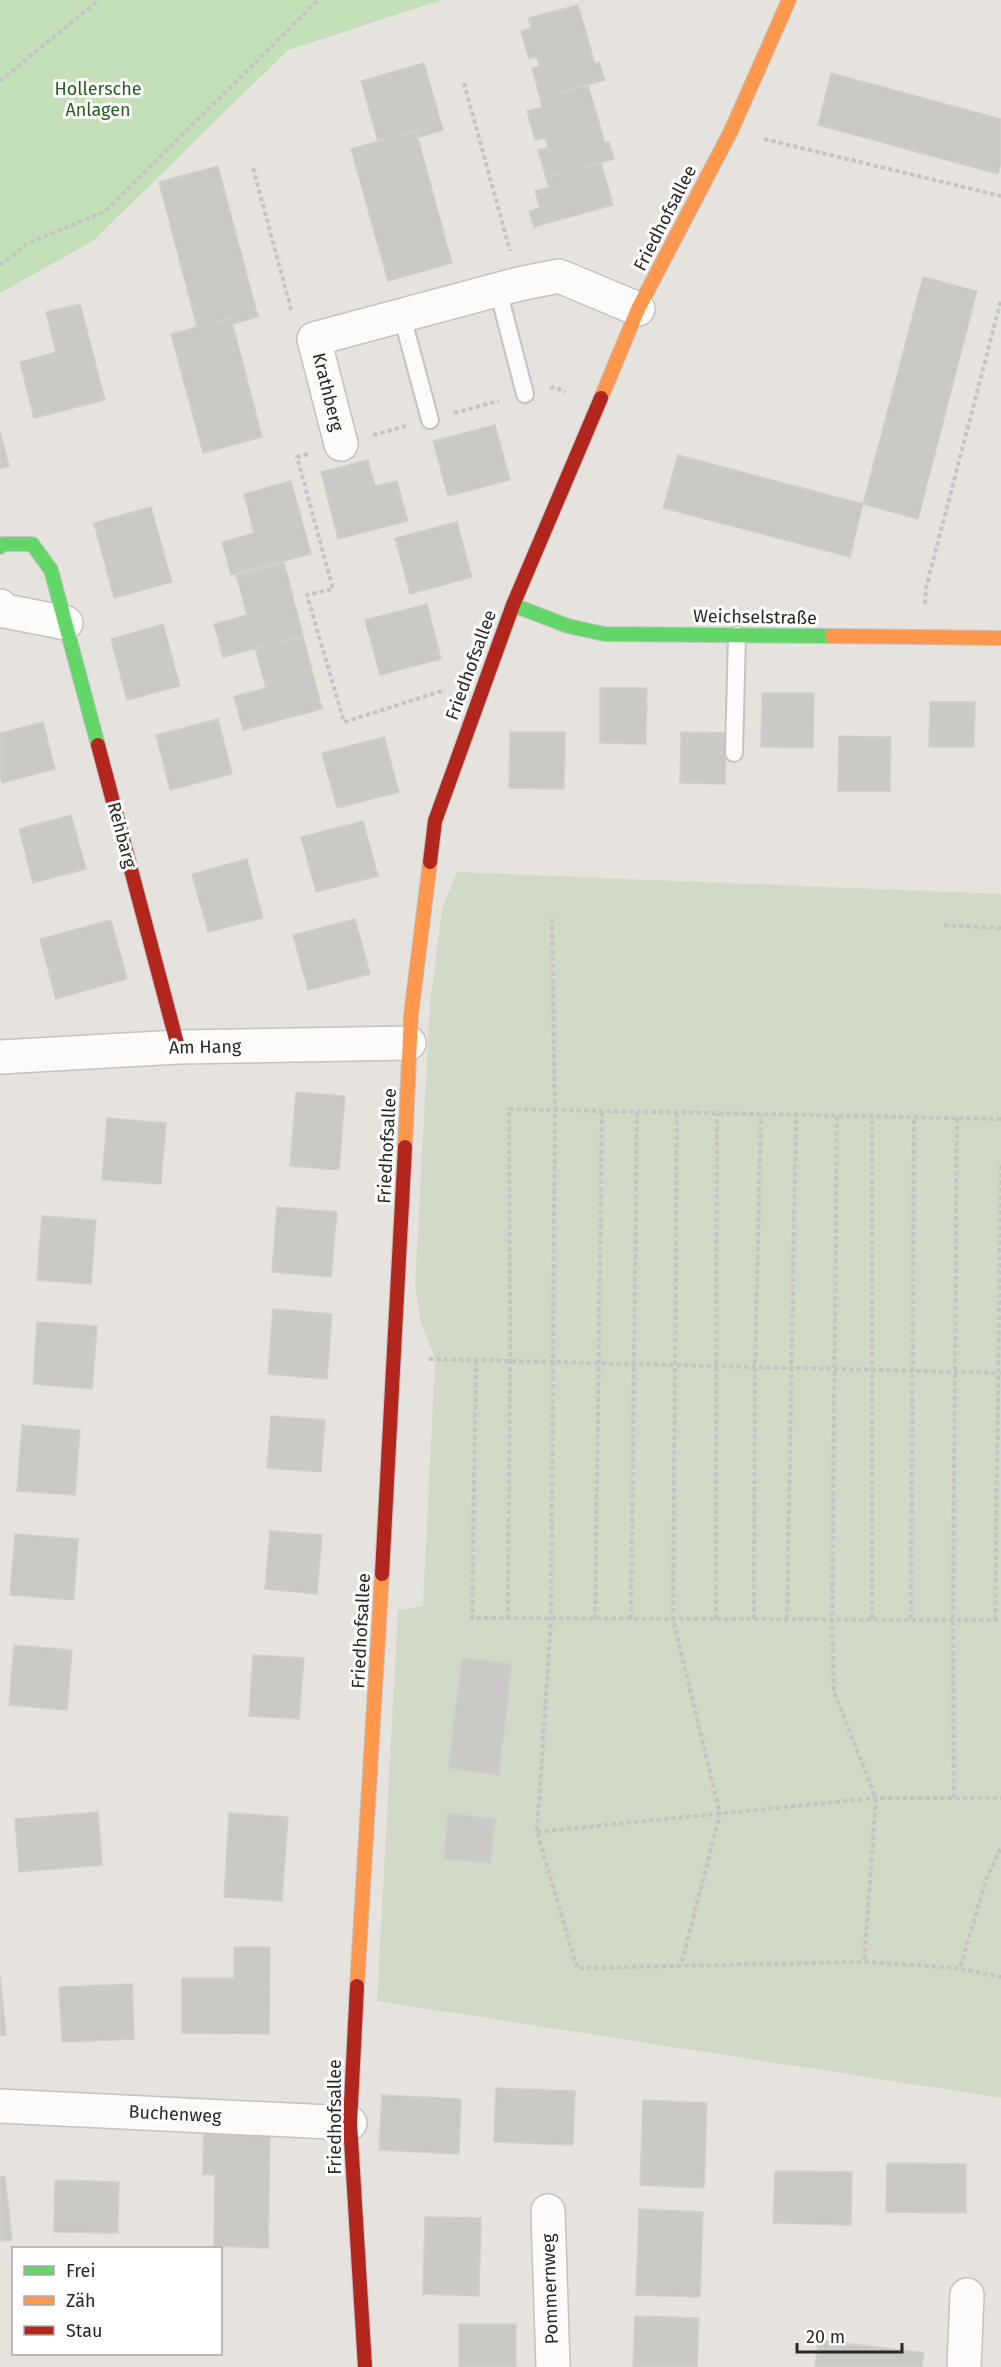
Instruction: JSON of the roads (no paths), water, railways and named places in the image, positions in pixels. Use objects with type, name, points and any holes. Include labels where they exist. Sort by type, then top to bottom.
[{"type":"street","name":"Friedhofsallee","points":[[365,2367],[350,2123],[395,1358],[411,1015],[435,821],[513,604],[638,309],[731,130],[789,0]]},
{"type":"street","name":"Krathberg","points":[[341,444],[314,339],[559,276],[638,309]]},
{"type":"street","name":"Rehbarg","points":[[0,547],[3,544],[32,544],[51,570],[178,1047]]},
{"type":"street","name":"Weichselstraße","points":[[513,604],[568,626],[604,634],[1001,638]]},
{"type":"street","points":[[0,606],[5,611],[66,623]]},
{"type":"street","name":"Am Hang","points":[[0,1057],[178,1047],[410,1043]]},
{"type":"street","name":"Buchenweg","points":[[0,2106],[350,2123]]},
{"type":"street","name":"Pommernweg","points":[[548,2211],[553,2367]]},
{"type":"street","points":[[964,2367],[967,2295]]},
{"type":"lane","points":[[509,287],[525,394]]},
{"type":"lane","points":[[402,316],[430,420]]},
{"type":"lane","points":[[734,753],[737,635]]},
{"type":"park label","name":"Hollersche Anlagen","points":[[98,100]]}]
